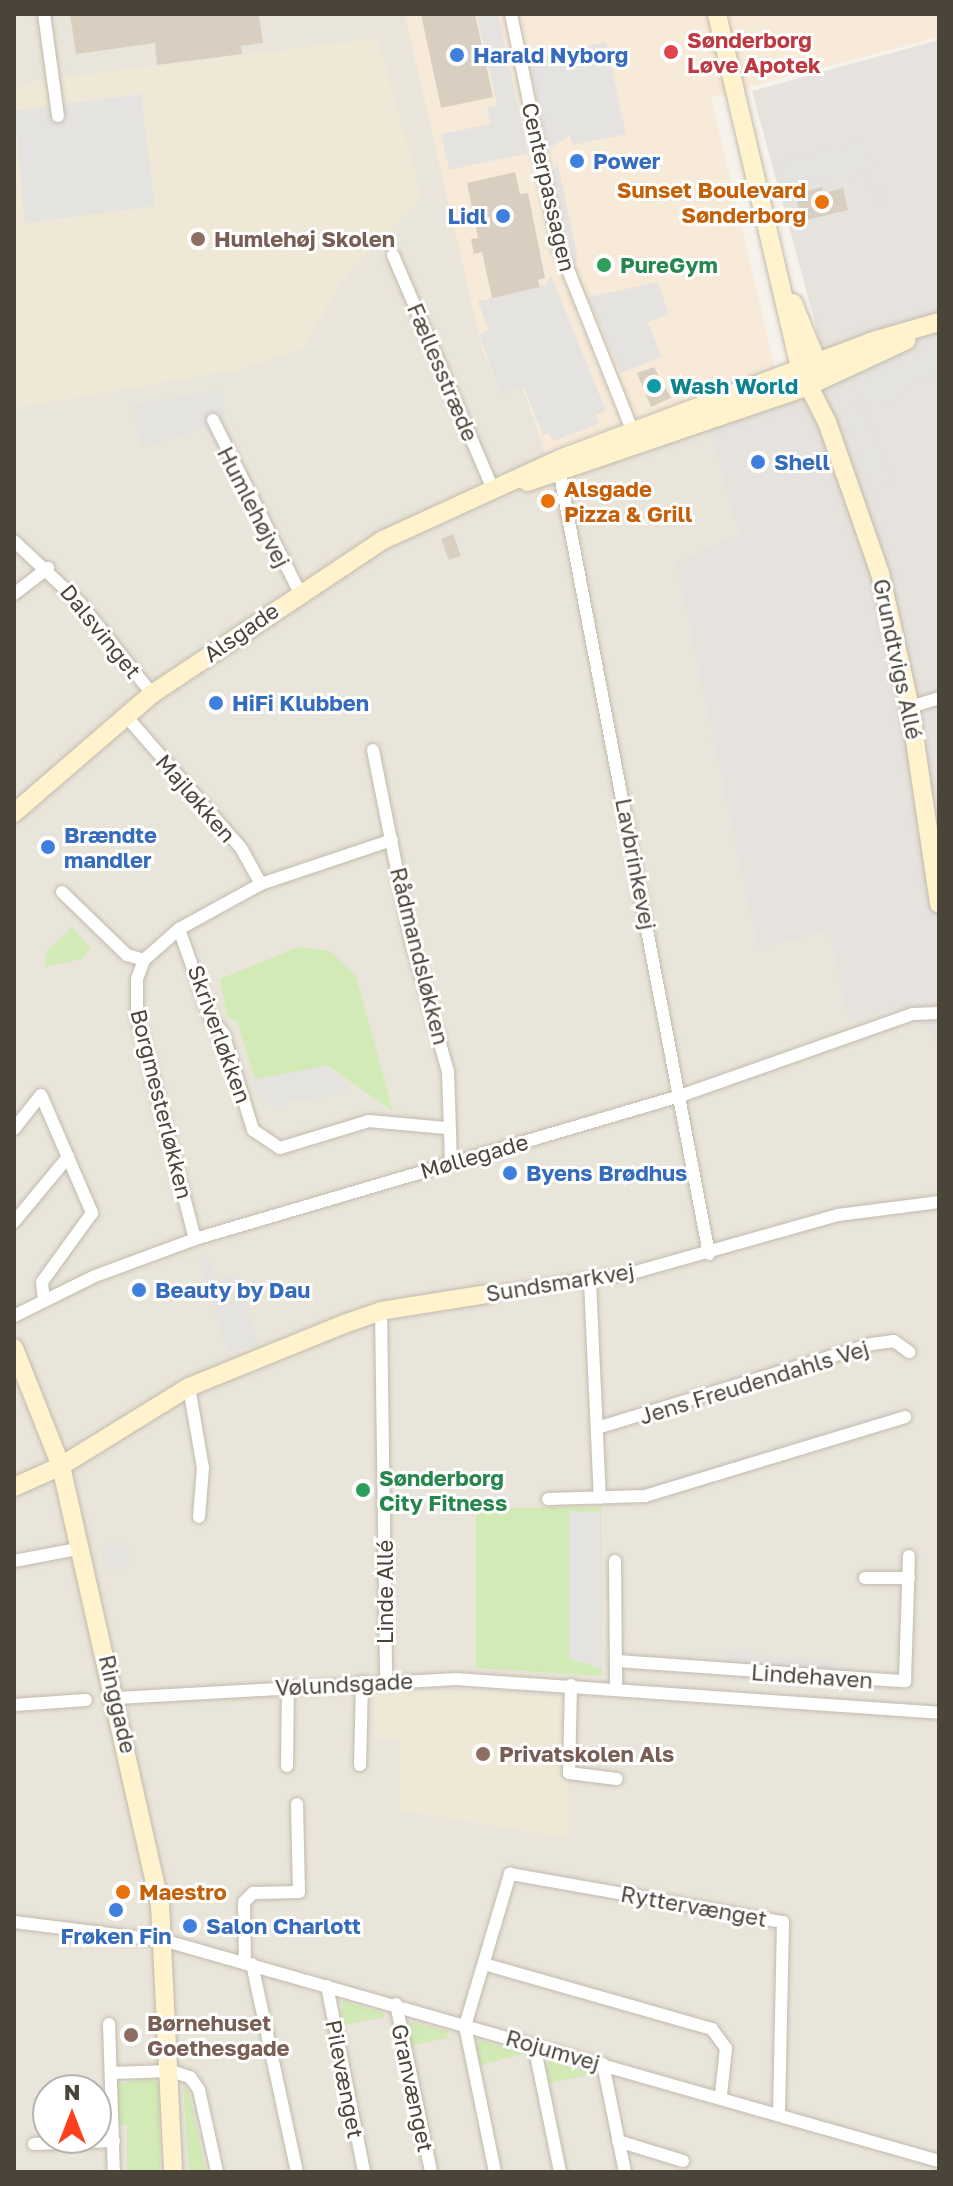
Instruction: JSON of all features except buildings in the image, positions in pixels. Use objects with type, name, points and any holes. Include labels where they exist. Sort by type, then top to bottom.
[{"type":"street","points":[[44,14],[58,116]]},
{"type":"street","name":"Centerpassagen","points":[[511,14],[559,247],[636,438]]},
{"type":"street","name":"Grundtvigs Allé","points":[[717,14],[775,262],[880,573],[910,707],[939,904]]},
{"type":"street","name":"Fællesstræde","points":[[393,255],[493,489]]},
{"type":"street","points":[[812,375],[939,323]]},
{"type":"street","points":[[812,375],[917,328],[939,323]]},
{"type":"street","name":"Alsgade","points":[[14,813],[152,694],[299,591],[397,532],[493,489],[812,375]]},
{"type":"street","name":"Alsgade","points":[[493,489],[560,475],[636,438],[718,415],[812,375]]},
{"type":"street","name":"Humlehøjvej","points":[[213,420],[299,591]]},
{"type":"street","name":"Lavbrinkevej","points":[[560,475],[709,1254]]},
{"type":"street","name":"Dalsvinget","points":[[14,541],[48,568],[152,694]]},
{"type":"street","name":"Dalsvinget","points":[[14,594],[48,568]]},
{"type":"street","points":[[910,707],[939,698]]},
{"type":"street","name":"Majløkken","points":[[125,715],[241,848],[261,884]]},
{"type":"street","name":"Rådmandsløkken","points":[[373,750],[411,940],[448,1072],[446,1128],[451,1162]]},
{"type":"street","points":[[62,892],[127,955],[144,960],[179,929],[261,884],[392,840]]},
{"type":"street","name":"Skriverløkken","points":[[179,929],[210,1017],[223,1033],[253,1130],[280,1148],[369,1121],[446,1128]]},
{"type":"street","name":"Borgmesterløkken","points":[[144,960],[137,979],[137,1017],[195,1239]]},
{"type":"street","name":"Møllegade","points":[[14,1316],[195,1239],[680,1096],[913,1014],[939,1013]]},
{"type":"street","points":[[14,1129],[41,1095],[92,1213],[42,1282],[44,1301]]},
{"type":"street","points":[[14,1222],[68,1157]]},
{"type":"street","name":"Sundsmarkvej","points":[[14,1487],[61,1466],[189,1387],[381,1311],[590,1281],[709,1254],[838,1215],[939,1202]]},
{"type":"street","points":[[590,1281],[600,1498]]},
{"type":"street","name":"Linde Allé","points":[[381,1311],[386,1681]]},
{"type":"street","name":"Jens Freudendahls Vej","points":[[597,1428],[872,1344],[894,1341],[909,1352]]},
{"type":"street","name":"Ringgade","points":[[14,1348],[61,1466],[117,1698],[166,1941],[173,2172]]},
{"type":"street","points":[[189,1387],[203,1468],[199,1517]]},
{"type":"street","points":[[548,1499],[645,1496],[905,1417]]},
{"type":"street","points":[[14,1561],[82,1548]]},
{"type":"street","name":"Lindehaven","points":[[616,1661],[905,1681],[909,1556]]},
{"type":"street","points":[[615,1561],[616,1688]]},
{"type":"street","points":[[865,1578],[909,1578]]},
{"type":"street","name":"Vølundsgade","points":[[117,1698],[386,1681],[571,1685],[939,1713]]},
{"type":"street","points":[[360,1765],[362,1682]]},
{"type":"street","points":[[571,1685],[569,1773],[617,1779]]},
{"type":"street","points":[[287,1766],[288,1686]]},
{"type":"street","points":[[14,1705],[86,1700]]},
{"type":"street","points":[[297,1804],[299,1892],[253,1893],[244,1902],[248,1963],[297,2172]]},
{"type":"street","name":"Ryttervænget","points":[[465,2026],[510,1874],[783,1922],[779,2112]]},
{"type":"street","name":"Rojumvej","points":[[14,1922],[166,1941],[721,2095],[939,2161]]},
{"type":"street","points":[[484,1964],[712,2029],[726,2048],[721,2095]]},
{"type":"street","name":"Pilevænget","points":[[327,1986],[364,2172]]},
{"type":"street","name":"Granvænget","points":[[396,2004],[431,2172]]},
{"type":"street","points":[[109,2024],[114,2172]]},
{"type":"street","points":[[465,2026],[495,2172]]},
{"type":"street","points":[[534,2045],[560,2172]]},
{"type":"street","points":[[603,2064],[625,2172]]},
{"type":"street","points":[[111,2073],[171,2071],[190,2077],[199,2090],[217,2172]]},
{"type":"street","points":[[618,2141],[683,2161]]},
{"type":"shaded area","points":[[14,14],[405,14],[483,351],[523,387],[545,452],[706,419],[738,534],[675,562],[757,949],[828,932],[848,1022],[890,1010],[926,1027],[939,1049],[939,2172],[14,2172]]},
{"type":"shaded area","points":[[405,14],[939,14],[939,37],[711,97],[775,368],[545,452],[524,388],[500,394],[483,351]]},
{"type":"shaded area","points":[[477,14],[498,14],[528,153],[449,170],[441,134],[490,124],[487,107],[497,105]]},
{"type":"shaded area","name":"Humlehøj Skolen","points":[[377,38],[422,197],[341,281],[304,348],[237,370],[14,408],[14,92],[33,81]]},
{"type":"shaded area","points":[[939,40],[939,1049],[926,1027],[890,1010],[848,1022],[828,932],[757,949],[675,562],[738,534],[706,419],[829,374],[752,91]]},
{"type":"shaded area","points":[[606,42],[626,134],[573,145],[570,135],[548,149],[529,59],[547,55],[550,64],[557,62],[555,53]]},
{"type":"shaded area","points":[[141,94],[155,206],[25,223],[14,111]]},
{"type":"shaded area","points":[[866,139],[884,200],[875,202],[867,174],[791,188],[774,164]]},
{"type":"shaded area","points":[[558,165],[578,258],[570,269],[550,174]]},
{"type":"shaded area","points":[[551,275],[606,411],[596,415],[599,424],[553,441],[549,433],[543,435],[524,387],[500,395],[480,335],[488,330],[478,301],[546,285]]},
{"type":"shaded area","points":[[658,282],[669,315],[648,322],[661,357],[621,373],[588,297]]},
{"type":"shaded area","points":[[939,347],[939,374],[904,387],[907,395],[873,408],[855,395],[852,386],[875,371]]},
{"type":"shaded area","points":[[224,390],[224,421],[142,448],[133,404]]},
{"type":"shaded area","points":[[848,400],[864,411],[892,481],[871,489],[840,403]]},
{"type":"shaded area","points":[[328,1066],[352,1093],[288,1102],[281,1111],[252,1089],[255,1079]]},
{"type":"shaded area","points":[[207,1253],[216,1280],[236,1274],[258,1344],[228,1353],[198,1256]]},
{"type":"shaded area","points":[[897,1408],[898,1412],[642,1492],[641,1488]]},
{"type":"shaded area","points":[[569,1511],[600,1512],[602,1669],[569,1658]]},
{"type":"shaded area","points":[[116,1542],[126,1546],[130,1556],[126,1566],[116,1570],[106,1566],[102,1556],[106,1546]]},
{"type":"shaded area","points":[[727,1653],[836,1661],[835,1671],[727,1663]]},
{"type":"shaded area","name":"Privatskolen Als","points":[[441,1690],[565,1697],[566,1769],[559,1769],[559,1778],[568,1779],[568,1838],[400,1810],[401,1739],[376,1738],[375,1694]]},
{"type":"green space","points":[[72,927],[90,948],[83,959],[44,967],[47,951]]},
{"type":"green space","points":[[299,947],[330,951],[356,976],[393,1111],[328,1066],[255,1079],[237,1021],[227,1017],[220,979]]},
{"type":"green space","points":[[601,1507],[602,1676],[476,1668],[476,1508]]},
{"type":"green space","points":[[342,2001],[383,2013],[385,2017],[340,2026]]},
{"type":"green space","points":[[412,2022],[448,2031],[447,2038],[409,2046],[405,2027]]},
{"type":"green space","points":[[482,2041],[525,2053],[478,2066],[474,2047]]},
{"type":"green space","points":[[548,2060],[594,2074],[546,2084]]},
{"type":"green space","points":[[147,2078],[159,2083],[160,2172],[127,2172],[127,2126],[116,2124],[115,2085]]},
{"type":"green space","points":[[183,2083],[189,2092],[206,2172],[189,2172]]},
{"type":"place","name":"Sønderborg Løve Apotek","points":[[671,52]]},
{"type":"place","name":"Harald Nyborg","points":[[457,55]]},
{"type":"place","name":"Power","points":[[577,161]]},
{"type":"place","name":"Sunset Boulevard Sønderborg","points":[[822,202]]},
{"type":"place","name":"Lidl","points":[[503,216]]},
{"type":"place","name":"Humlehøj Skolen","points":[[198,239]]},
{"type":"place","name":"PureGym","points":[[604,265]]},
{"type":"place","name":"Wash World","points":[[654,386]]},
{"type":"place","name":"Shell","points":[[758,462]]},
{"type":"place","name":"Alsgade Pizza & Grill","points":[[548,501]]},
{"type":"place","name":"HiFi Klubben","points":[[216,703]]},
{"type":"place","name":"Brændte mandler","points":[[48,847]]},
{"type":"place","name":"Byens Brødhus","points":[[510,1173]]},
{"type":"place","name":"Beauty by Dau","points":[[139,1290]]},
{"type":"place","name":"Sønderborg City Fitness","points":[[363,1490]]},
{"type":"place","name":"Privatskolen Als","points":[[483,1754]]},
{"type":"place","name":"Maestro","points":[[123,1892]]},
{"type":"place","name":"Frøken Fin","points":[[116,1910]]},
{"type":"place","name":"Salon Charlott","points":[[190,1926]]},
{"type":"place","name":"Børnehuset Goethesgade","points":[[131,2035]]}]
